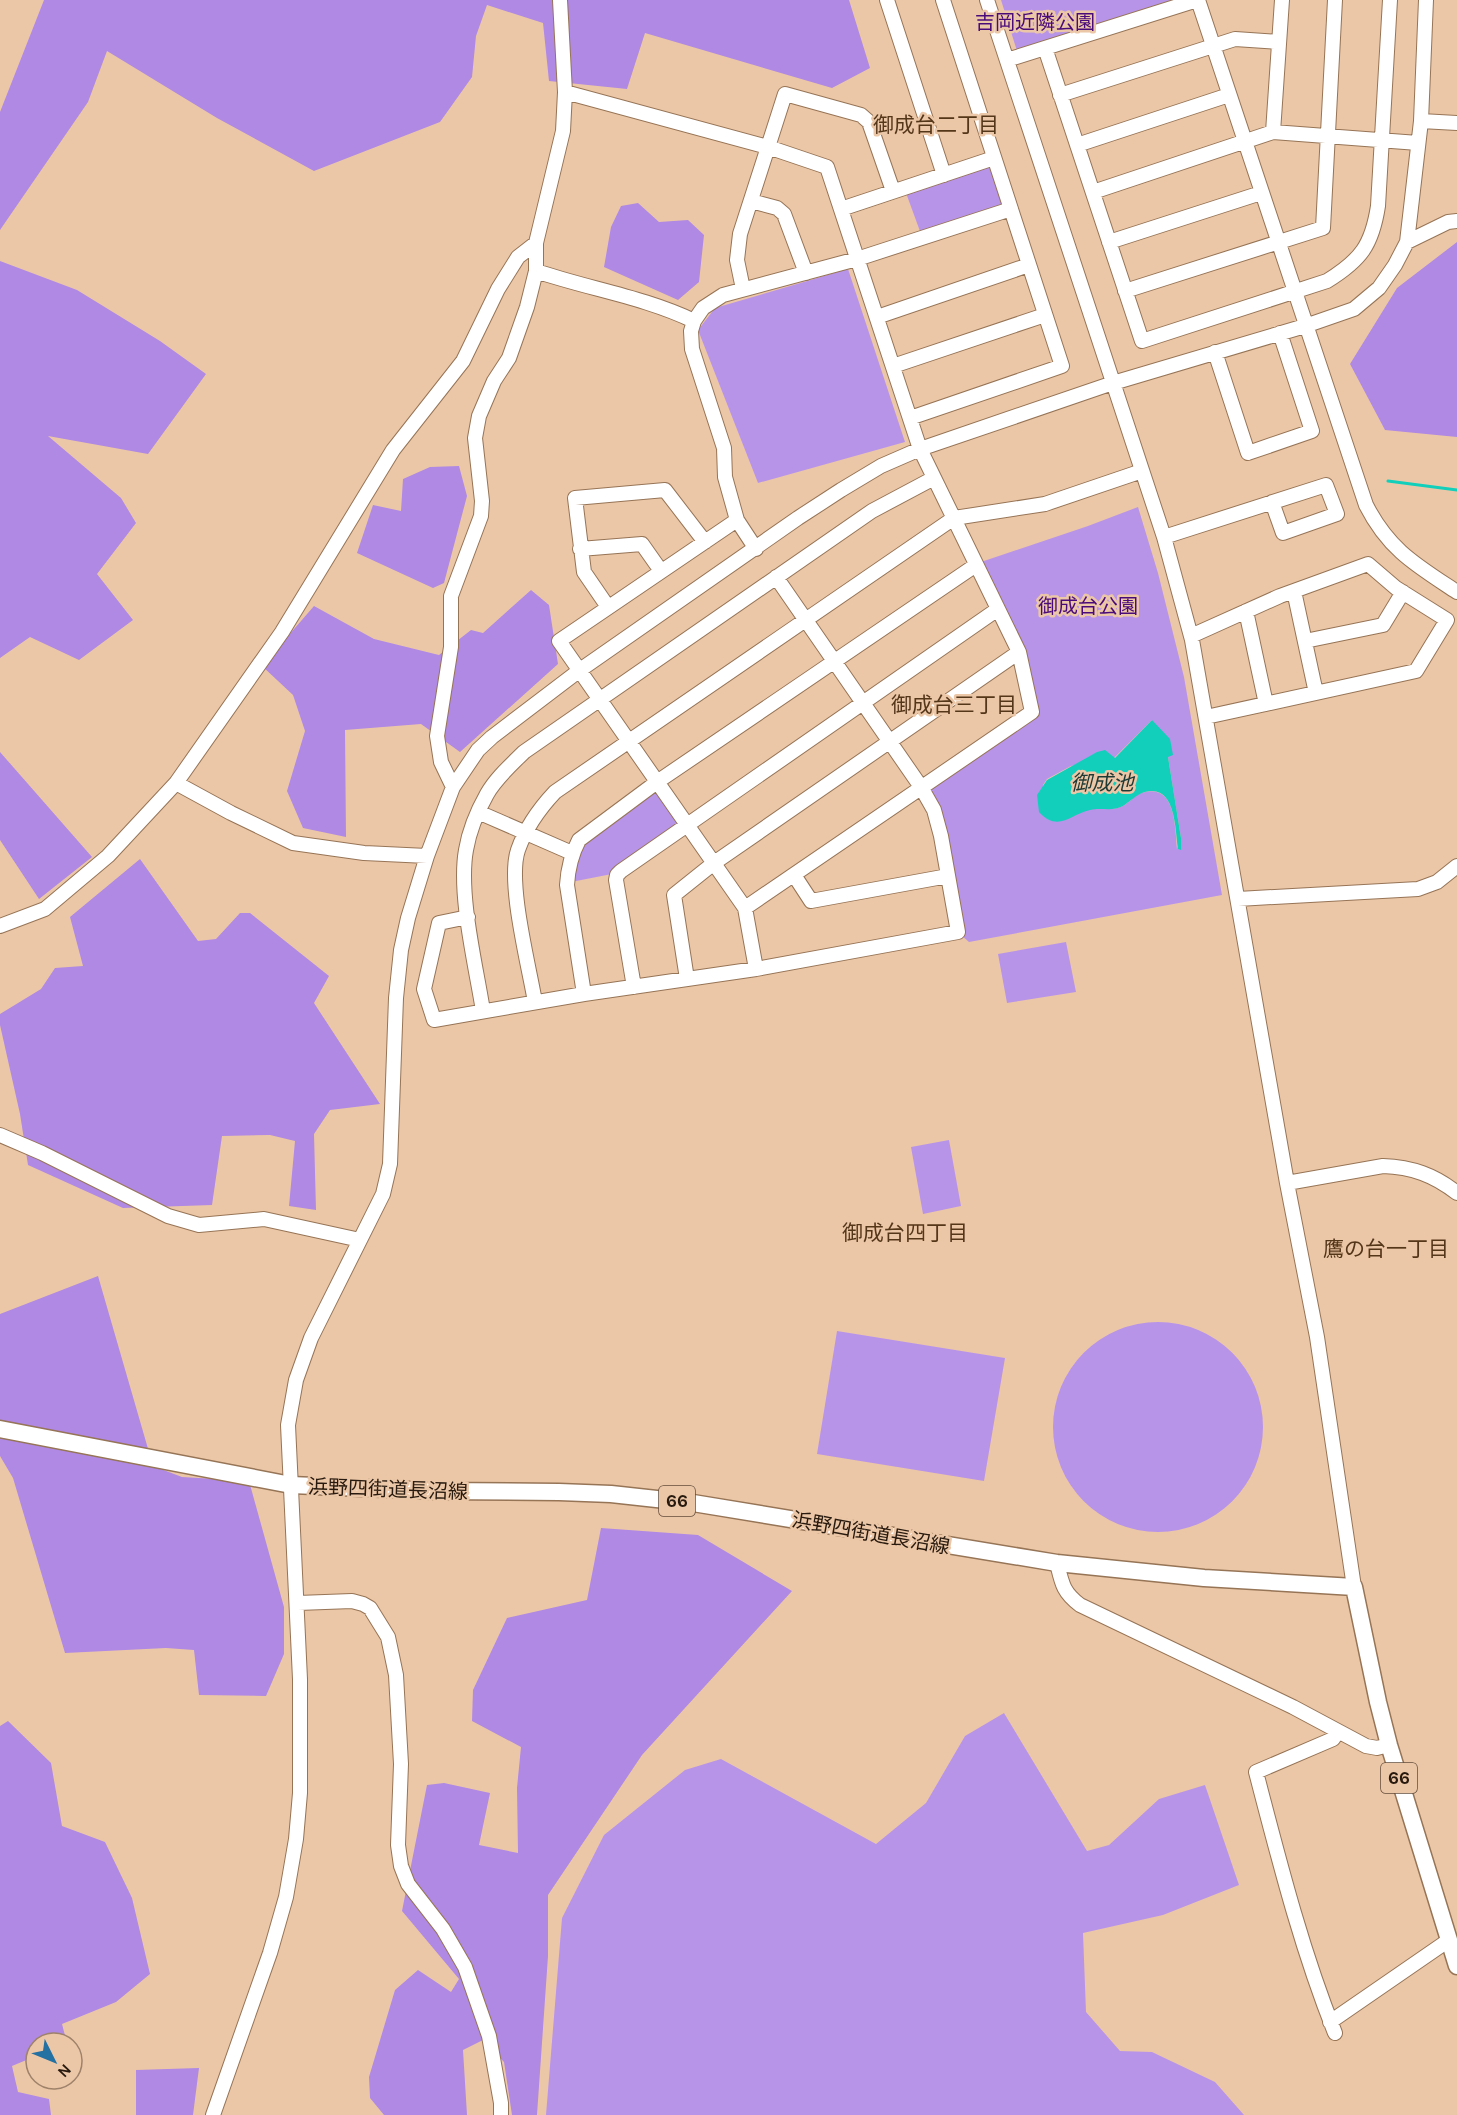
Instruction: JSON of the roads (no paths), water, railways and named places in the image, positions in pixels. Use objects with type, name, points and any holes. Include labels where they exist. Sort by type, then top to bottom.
[{"type":"main road","name":"浜野四街道長沼線","points":[[0,1429],[291,1485],[435,1491],[611,1494],[693,1503],[1057,1563],[1204,1578],[1354,1587]]},
{"type":"main road","name":"66","points":[[1354,1587],[1389,1745],[1457,1966]]},
{"type":"street","points":[[453,787],[441,762],[436,736],[452,647],[452,596],[481,516],[482,501],[475,438],[478,416],[494,381],[509,358],[519,333],[536,272],[536,243],[563,130],[565,92],[560,0]]},
{"type":"street","points":[[887,0],[944,175]]},
{"type":"street","points":[[910,418],[1062,366],[943,0]]},
{"type":"street","points":[[987,0],[1164,537],[1191,636],[1287,1183],[1317,1337],[1354,1587]]},
{"type":"street","points":[[1007,60],[1197,0],[1366,506],[1377,526],[1402,554],[1457,592]]},
{"type":"street","points":[[1273,132],[1282,0]]},
{"type":"street","points":[[1125,291],[1323,228],[1335,0]]},
{"type":"street","points":[[1045,48],[1142,341],[1327,281],[1348,268],[1361,254],[1370,238],[1378,206],[1390,0]]},
{"type":"street","points":[[213,2115],[270,1953],[286,1897],[296,1839],[301,1742],[298,1604],[288,1425],[296,1380],[311,1338],[384,1194],[390,1164],[396,998],[401,950],[427,856],[453,787],[478,750],[492,737],[580,670],[841,489],[881,466],[920,449],[1113,383],[1305,326],[1354,309],[1379,288],[1407,242],[1421,121],[1426,0],[1417,0]]},
{"type":"street","points":[[1060,95],[1235,39],[1279,42]]},
{"type":"street","points":[[565,92],[768,147],[827,167],[920,449],[1019,652],[1032,712],[745,909]]},
{"type":"street","points":[[743,289],[737,260],[740,234],[785,94],[861,115],[869,122],[893,191]]},
{"type":"street","points":[[1077,144],[1229,95]]},
{"type":"street","points":[[1421,121],[1457,123]]},
{"type":"street","points":[[1093,192],[1273,132],[1418,143]]},
{"type":"street","points":[[841,209],[994,158]]},
{"type":"street","points":[[1109,242],[1262,193]]},
{"type":"street","points":[[751,201],[777,208],[784,214],[806,273]]},
{"type":"street","points":[[756,549],[736,520],[725,477],[724,448],[692,349],[691,331],[694,321],[712,301],[743,289],[857,259],[1011,209]]},
{"type":"street","points":[[1407,242],[1448,222],[1457,221]]},
{"type":"street","points":[[0,927],[45,909],[108,856],[176,783],[282,632],[393,450],[463,362],[498,289],[518,257],[536,243]]},
{"type":"street","points":[[877,317],[1029,265]]},
{"type":"street","points":[[536,272],[645,301],[694,321]]},
{"type":"street","points":[[893,366],[1045,315]]},
{"type":"street","points":[[1215,352],[1248,453],[1312,431],[1280,333]]},
{"type":"street","points":[[535,1002],[514,885],[517,852],[525,832],[540,808],[555,792],[954,518],[1045,504],[1142,471]]},
{"type":"street","points":[[483,1011],[464,884],[466,850],[478,812],[488,792],[506,770],[524,753],[600,699],[872,511],[934,478]]},
{"type":"street","points":[[1164,537],[1272,502],[1326,485],[1337,514],[1283,533],[1272,502]]},
{"type":"street","points":[[608,607],[584,572],[574,498],[665,490],[705,542]]},
{"type":"street","points":[[736,520],[559,640],[745,909],[756,969]]},
{"type":"street","points":[[580,549],[642,544],[661,571]]},
{"type":"street","points":[[1191,636],[1294,591],[1368,564],[1404,592],[1447,620],[1416,671],[1206,717]]},
{"type":"street","points":[[584,994],[567,885],[568,868],[579,840],[657,782],[976,565]]},
{"type":"street","points":[[468,916],[439,924],[424,989],[434,1020],[584,994],[756,969],[958,932],[941,836],[934,810],[921,787],[776,577]]},
{"type":"street","points":[[1294,591],[1316,693]]},
{"type":"street","points":[[1305,642],[1383,625],[1404,592]]},
{"type":"street","points":[[634,987],[617,875],[998,609]]},
{"type":"street","points":[[1246,611],[1266,704]]},
{"type":"street","points":[[687,979],[674,895],[714,863],[1019,652]]},
{"type":"street","points":[[176,783],[293,843],[364,853],[427,856]]},
{"type":"street","points":[[478,812],[572,854]]},
{"type":"street","points":[[1238,900],[1418,889],[1437,882],[1457,866]]},
{"type":"street","points":[[794,875],[811,901],[948,876]]},
{"type":"street","points":[[0,1135],[42,1153],[168,1216],[199,1225],[264,1219],[360,1240]]},
{"type":"street","points":[[1287,1183],[1383,1166],[1397,1166],[1437,1178],[1457,1193]]},
{"type":"street","points":[[1057,1563],[1063,1587],[1069,1596],[1080,1605],[1273,1697],[1366,1746],[1377,1748],[1389,1745]]},
{"type":"street","points":[[298,1604],[352,1601],[363,1604],[370,1608],[388,1637],[396,1675],[401,1764],[398,1845],[400,1866],[408,1884],[443,1929],[465,1967],[489,2036],[501,2103],[501,2115]]},
{"type":"street","points":[[1338,1731],[1333,1738],[1256,1772],[1284,1878],[1332,2027],[1449,1940]]},
{"type":"water","name":"御成池","points":[[1152,720],[1170,739],[1173,755],[1168,757],[1181,850],[1178,849],[1172,809],[1168,800],[1162,794],[1153,791],[1134,797],[1119,808],[1090,810],[1058,822],[1046,818],[1039,812],[1037,795],[1047,780],[1097,752],[1105,750],[1115,758]]},
{"type":"waterway","points":[[1388,481],[1457,490]]},
{"type":"district","name":"御成台二丁目","points":[[936,125]]},
{"type":"district","name":"御成台三丁目","points":[[954,705]]},
{"type":"district","name":"御成台四丁目","points":[[905,1233]]},
{"type":"district","name":"鷹の台一丁目","points":[[1386,1249]]},
{"type":"park label","name":"吉岡近隣公園","points":[[1035,22]]},
{"type":"park label","name":"御成台公園","points":[[1088,606]]}]
